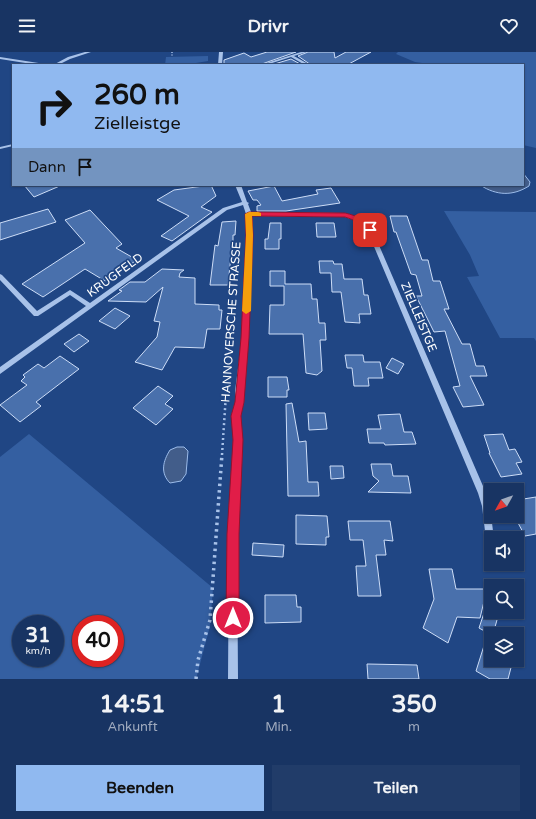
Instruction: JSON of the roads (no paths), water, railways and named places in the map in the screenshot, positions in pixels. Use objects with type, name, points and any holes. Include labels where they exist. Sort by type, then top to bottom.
[{"type":"street","points":[[57,64],[69,58],[89,52]]},
{"type":"street","points":[[220,64],[222,52]]},
{"type":"street","points":[[265,64],[305,52]]},
{"type":"street","points":[[291,56],[306,64]]},
{"type":"street","points":[[0,58],[39,64]]},
{"type":"street","points":[[0,148],[12,145]]},
{"type":"street","name":"HANNOVERSCHE STRASSE","points":[[233,679],[233,534],[238,440],[236,416],[240,402],[239,391],[247,300],[250,235],[249,214],[238,186]]},
{"type":"street","name":"KRUGFELD","points":[[0,371],[225,209],[246,203]]},
{"type":"street","name":"ZIELLEISTGE","points":[[249,214],[345,215],[356,218],[364,223],[370,230],[482,494],[486,506],[489,531]]},
{"type":"street","points":[[0,276],[36,314],[70,292],[91,306]]}]
